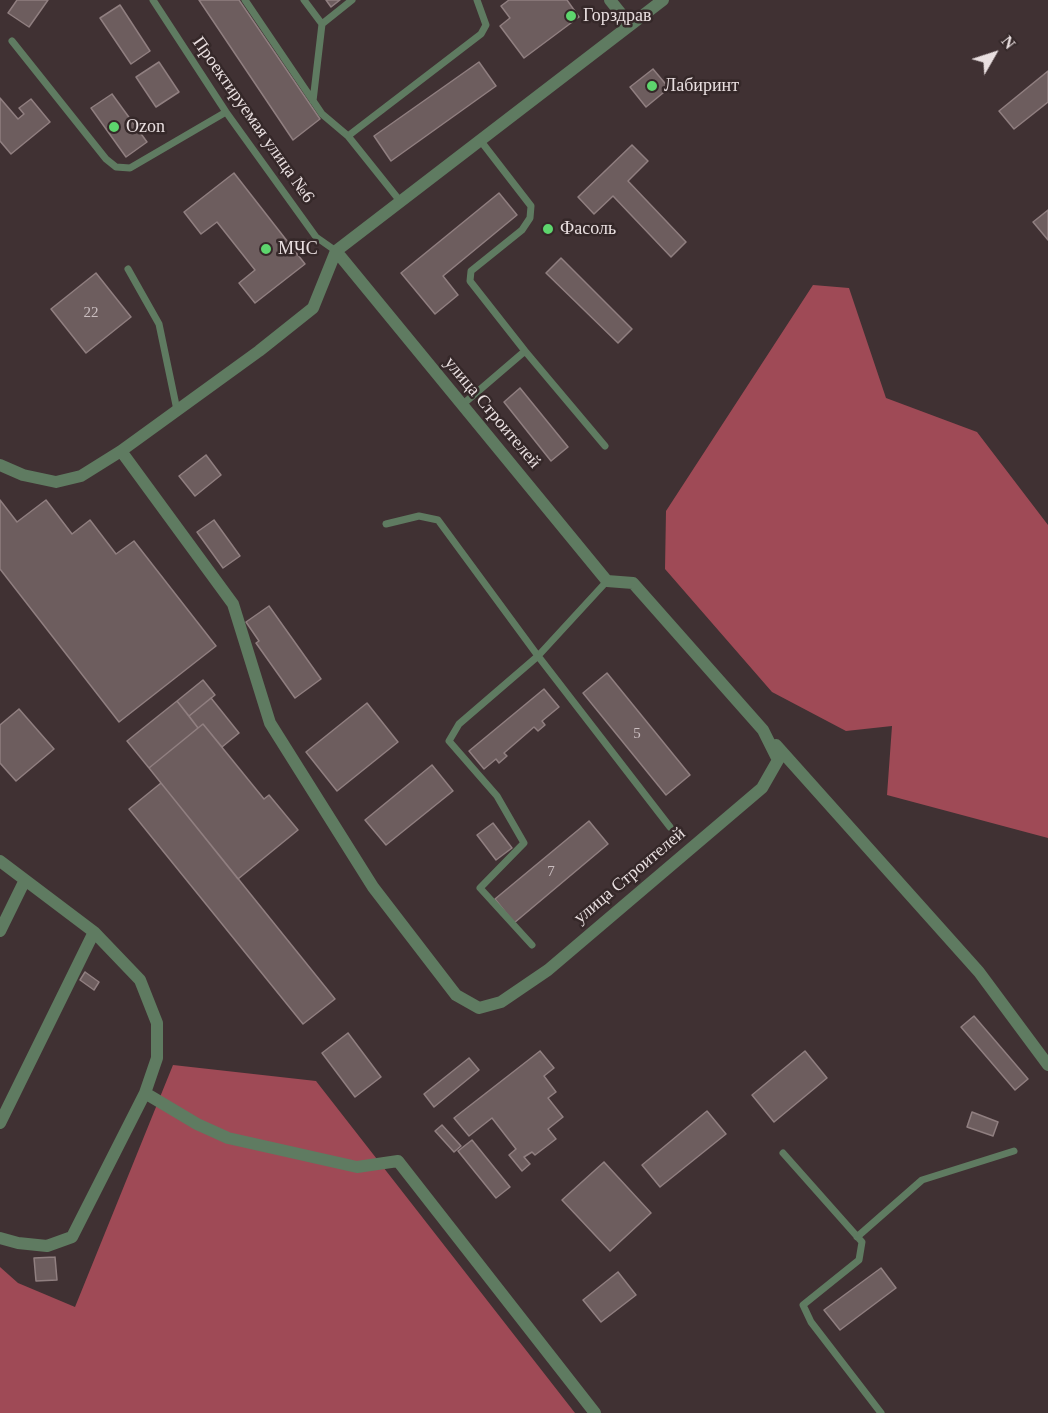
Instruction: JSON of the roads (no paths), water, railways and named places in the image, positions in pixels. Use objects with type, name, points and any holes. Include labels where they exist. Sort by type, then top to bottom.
[{"type":"street","points":[[610,0],[630,25]]},
{"type":"street","points":[[0,465],[23,475],[56,482],[81,476],[121,451],[313,308],[336,251],[663,0]]},
{"type":"street","name":"улица Строителей","points":[[121,451],[233,604],[270,723],[373,887],[456,994],[479,1008],[501,1002],[548,970],[762,788],[778,760],[763,730],[633,583],[607,581],[336,251]]},
{"type":"street","points":[[763,730],[979,972],[1048,1065]]},
{"type":"street","points":[[0,861],[94,932],[140,980],[157,1023],[157,1058],[145,1093],[72,1236],[47,1246],[18,1244],[0,1238]]},
{"type":"street","points":[[0,931],[25,880]]},
{"type":"street","points":[[0,1123],[94,932]]},
{"type":"street","points":[[145,1093],[197,1124],[228,1138],[357,1167],[398,1161],[596,1413]]},
{"type":"lane","name":"Проектируемая улица №6","points":[[153,0],[225,112],[316,237],[336,251]]},
{"type":"lane","points":[[245,0],[313,101],[328,120],[348,136],[400,201]]},
{"type":"lane","points":[[304,0],[322,24],[313,101]]},
{"type":"lane","points":[[322,24],[352,0]]},
{"type":"lane","points":[[348,136],[481,34],[486,25],[477,0]]},
{"type":"lane","points":[[12,41],[106,159],[116,167],[130,168],[225,112]]},
{"type":"lane","points":[[480,140],[531,206],[530,218],[522,230],[471,272],[470,281],[604,446]]},
{"type":"lane","points":[[128,269],[159,324],[177,410]]},
{"type":"lane","points":[[462,405],[525,351]]},
{"type":"lane","points":[[386,524],[419,516],[438,520],[538,656],[670,827]]},
{"type":"lane","points":[[532,945],[480,888],[524,843],[497,796],[448,741],[459,724],[538,656],[607,581]]},
{"type":"lane","points":[[857,1237],[922,1180],[1014,1151]]},
{"type":"lane","points":[[783,1153],[862,1242],[859,1260],[803,1305],[811,1322],[881,1413]]},
{"type":"place","name":"Горздрав","points":[[571,16]]},
{"type":"place","name":"Лабиринт","points":[[652,86]]},
{"type":"place","name":"Ozon","points":[[114,127]]},
{"type":"place","name":"Фасоль","points":[[548,229]]},
{"type":"place","name":"МЧС","points":[[266,249]]}]
